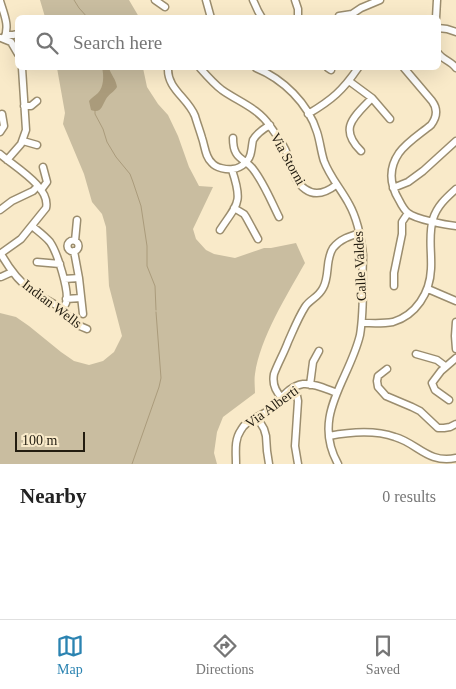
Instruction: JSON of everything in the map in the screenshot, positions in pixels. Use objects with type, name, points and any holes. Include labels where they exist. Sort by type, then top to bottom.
[{"type":"street","points":[[155,0],[165,7]]},
{"type":"street","points":[[206,0],[210,15]]},
{"type":"street","points":[[253,0],[260,15]]},
{"type":"street","points":[[294,0],[298,9],[298,15]]},
{"type":"street","points":[[346,15],[352,14],[370,2],[380,0]]},
{"type":"street","points":[[436,15],[437,0]]},
{"type":"street","points":[[0,1],[7,25],[7,32],[3,37],[11,42],[15,49]]},
{"type":"street","points":[[441,28],[456,32]]},
{"type":"street","points":[[441,56],[456,68]]},
{"type":"street","points":[[7,160],[23,141],[26,130],[24,70]]},
{"type":"street","points":[[168,70],[173,87],[186,101],[195,116],[208,159],[216,166],[232,170],[246,162],[250,157],[254,139],[260,130],[270,125]]},
{"type":"street","name":"Via Storni","points":[[202,70],[215,84],[253,109],[270,125],[285,149],[295,176],[303,188],[307,191],[319,193],[328,191],[336,185]]},
{"type":"street","name":"Calle Valdes","points":[[260,70],[288,88],[304,107],[318,134],[319,145],[326,164],[336,185],[344,195],[354,214],[360,233],[363,257],[362,323],[355,351],[329,417],[331,447],[338,464]]},
{"type":"street","points":[[308,114],[339,93],[357,70]]},
{"type":"street","points":[[406,70],[436,106],[436,110],[434,121],[431,125],[405,146],[396,158],[391,176],[393,188],[408,213],[419,218],[456,226]]},
{"type":"street","points":[[349,81],[372,98],[390,119]]},
{"type":"street","points":[[361,151],[350,136],[349,125],[355,115],[372,98]]},
{"type":"street","points":[[24,106],[31,106],[37,101]]},
{"type":"street","points":[[0,132],[4,126],[2,114]]},
{"type":"street","points":[[233,138],[233,146],[236,153],[251,166],[260,178],[279,217]]},
{"type":"street","points":[[23,141],[37,145]]},
{"type":"street","points":[[393,188],[408,182],[423,171],[456,141]]},
{"type":"street","points":[[0,154],[21,170],[47,199],[46,208],[21,239],[0,254]]},
{"type":"street","points":[[0,210],[12,201],[47,182],[43,167]]},
{"type":"street","points":[[220,230],[238,199],[238,191],[232,170]]},
{"type":"street","points":[[362,323],[378,324],[393,322],[406,316],[417,306],[428,289],[431,268],[432,221],[439,206],[456,189]]},
{"type":"street","points":[[234,208],[244,214],[258,239]]},
{"type":"street","points":[[394,286],[394,273],[402,234],[402,222],[408,213]]},
{"type":"street","points":[[77,220],[75,241],[78,247],[74,252],[83,314]]},
{"type":"street","points":[[32,226],[50,242],[57,254],[64,279],[66,299],[66,305],[61,309]]},
{"type":"street","points":[[282,398],[274,387],[274,374],[299,318],[306,306],[316,298],[324,286],[328,258],[335,246],[349,236],[360,233]]},
{"type":"street","name":"Indian Wells","points":[[0,254],[12,272],[32,291],[61,309],[76,324],[87,329]]},
{"type":"street","points":[[37,262],[60,264]]},
{"type":"street","points":[[0,277],[12,272]]},
{"type":"street","points":[[64,279],[79,278]]},
{"type":"street","points":[[428,289],[456,301]]},
{"type":"street","points":[[66,299],[81,298]]},
{"type":"street","points":[[456,322],[456,349]]},
{"type":"street","points":[[310,385],[313,362],[320,351]]},
{"type":"street","points":[[416,354],[437,360],[445,366]]},
{"type":"street","points":[[449,400],[435,390],[432,383],[445,366],[456,358]]},
{"type":"street","points":[[387,369],[378,376],[377,381],[378,387],[386,396],[412,407],[438,428],[450,427],[456,424]]},
{"type":"street","name":"Via Alberti","points":[[236,464],[237,436],[241,429],[249,421],[267,412],[287,392],[303,384],[318,386],[337,393]]},
{"type":"street","points":[[293,388],[298,401],[295,446],[299,456],[298,464]]},
{"type":"street","points":[[257,417],[266,436],[269,464]]},
{"type":"street","points":[[329,436],[359,433],[383,434],[404,440],[431,458],[456,458]]},
{"type":"shaded area","points":[[40,0],[129,0],[138,15],[44,15]]},
{"type":"shaded area","points":[[57,70],[143,70],[147,87],[168,115],[189,167],[199,186],[213,187],[193,229],[196,239],[206,250],[214,254],[235,258],[264,248],[296,243],[305,263],[275,317],[262,346],[255,374],[255,393],[223,417],[217,432],[214,453],[217,464],[0,464],[0,313],[16,317],[74,361],[89,365],[103,361],[114,352],[122,336],[109,286],[106,227],[102,214],[92,202],[84,174],[63,124],[65,113]]},
{"type":"shaded area","points":[[102,70],[110,70],[117,87],[107,97],[101,109],[94,111],[91,110],[89,101],[101,88]]},
{"type":"waterway","points":[[74,0],[85,15]]},
{"type":"waterway","points":[[95,110],[107,142],[130,174],[141,206],[147,246],[147,266],[155,286],[156,310]]},
{"type":"waterway","points":[[132,464],[161,378],[156,312]]}]
